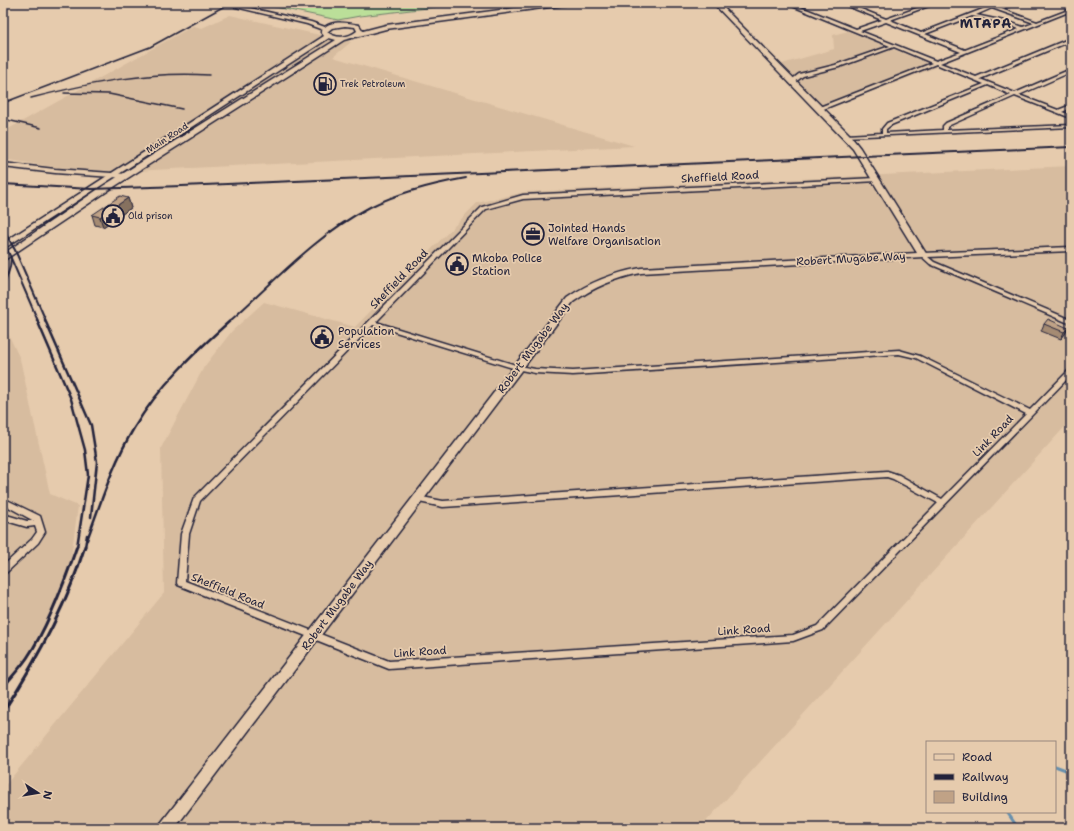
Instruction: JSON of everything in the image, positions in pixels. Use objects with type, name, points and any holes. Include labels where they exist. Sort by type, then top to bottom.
[{"type":"street","points":[[222,3],[309,23],[386,27]]},
{"type":"street","points":[[309,23],[326,33],[343,38],[386,27],[565,3]]},
{"type":"street","name":"Robert Mugabe Way","points":[[166,828],[570,300],[582,291],[622,274],[652,269],[923,255],[856,148],[716,3]]},
{"type":"street","points":[[787,3],[1071,117]]},
{"type":"street","points":[[842,3],[966,52]]},
{"type":"street","points":[[856,31],[935,3]]},
{"type":"street","points":[[980,3],[1037,23]]},
{"type":"street","points":[[998,9],[1016,3]]},
{"type":"street","points":[[921,34],[992,7]]},
{"type":"street","points":[[819,109],[1071,10]]},
{"type":"street","points":[[972,15],[1008,23],[1024,29]]},
{"type":"street","name":"Main Road","points":[[3,247],[182,131],[326,33],[335,25]]},
{"type":"street","points":[[354,25],[360,29],[358,34]]},
{"type":"street","name":"Main Road","points":[[3,258],[53,222],[343,38]]},
{"type":"street","points":[[975,79],[1071,39]]},
{"type":"street","points":[[790,80],[893,46]]},
{"type":"street","points":[[945,131],[945,126],[948,124],[1071,70]]},
{"type":"street","points":[[884,133],[884,129],[889,124],[988,84]]},
{"type":"street","points":[[1058,112],[1071,106]]},
{"type":"street","points":[[846,136],[884,133],[1071,126]]},
{"type":"street","points":[[182,131],[192,133]]},
{"type":"street","points":[[3,165],[56,171],[126,176]]},
{"type":"street","name":"Sheffield Road","points":[[313,636],[181,583],[185,534],[197,500],[484,208],[523,197],[876,180]]},
{"type":"street","points":[[923,255],[1071,249]]},
{"type":"street","points":[[923,255],[932,263],[1071,322]]},
{"type":"street","points":[[371,322],[535,372],[572,373],[899,352],[918,357],[1031,414]]},
{"type":"street","name":"Link Road","points":[[313,636],[389,665],[793,638],[820,628],[1031,414],[1071,371]]},
{"type":"street","points":[[417,499],[443,504],[887,474],[896,477],[943,503]]},
{"type":"street","points":[[3,501],[37,518],[40,536],[3,572]]},
{"type":"street","points":[[3,517],[27,524],[39,523]]},
{"type":"shaded area","points":[[230,15],[351,42],[333,57],[634,146],[152,170],[101,175],[3,159],[3,132],[193,26],[202,28]]},
{"type":"shaded area","points":[[848,31],[937,67],[825,109],[782,64],[834,49],[833,35]]},
{"type":"shaded area","points":[[1071,166],[1071,420],[700,828],[3,828],[3,788],[164,593],[161,448],[204,367],[232,331],[264,302],[355,327],[477,203],[525,192]]},
{"type":"shaded area","points":[[3,323],[20,359],[50,494],[78,506],[68,580],[23,663],[3,687]]},
{"type":"green space","points":[[256,3],[470,3],[338,20]]},
{"type":"building","points":[[120,196],[128,198],[100,217],[92,215]]},
{"type":"building","points":[[1048,319],[1068,328],[1064,332],[1044,324]]},
{"type":"waterway","points":[[1056,766],[1071,772]]},
{"type":"waterway","points":[[1008,813],[1018,828]]},
{"type":"railway","points":[[3,103],[150,47],[230,3]]},
{"type":"railway","points":[[31,98],[119,79],[186,74],[209,75]]},
{"type":"railway","points":[[64,93],[109,94],[182,109]]},
{"type":"railway","points":[[3,119],[41,128]]},
{"type":"railway","points":[[3,184],[91,189],[182,186],[1071,147]]},
{"type":"railway","points":[[230,321],[314,245],[350,218],[370,207],[405,193],[466,178]]},
{"type":"railway","points":[[3,229],[15,250],[46,321]]},
{"type":"railway","points":[[4,242],[11,258]]},
{"type":"railway","points":[[3,289],[10,267],[11,258]]},
{"type":"railway","points":[[11,258],[38,321]]},
{"type":"railway","points":[[37,320],[71,399],[85,450],[88,475],[77,547]]},
{"type":"railway","points":[[45,320],[91,425],[97,462],[91,517]]},
{"type":"railway","points":[[87,540],[108,483],[134,428],[155,398],[178,370],[231,320]]},
{"type":"railway","points":[[85,547],[87,535]]},
{"type":"railway","points":[[3,687],[35,646],[49,618],[77,546]]},
{"type":"railway","points":[[3,712],[28,672],[50,632],[78,568],[85,546]]},
{"type":"place","name":"Trek Petroleum","points":[[325,84]]},
{"type":"place","name":"Old prison","points":[[113,216]]},
{"type":"place","name":"Jointed Hands Welfare Organisation","points":[[533,234]]},
{"type":"place","name":"Mkoba Police Station","points":[[457,264]]},
{"type":"place","name":"Population Services","points":[[322,337]]},
{"type":"district","name":"MTAPA","points":[[986,23]]}]
